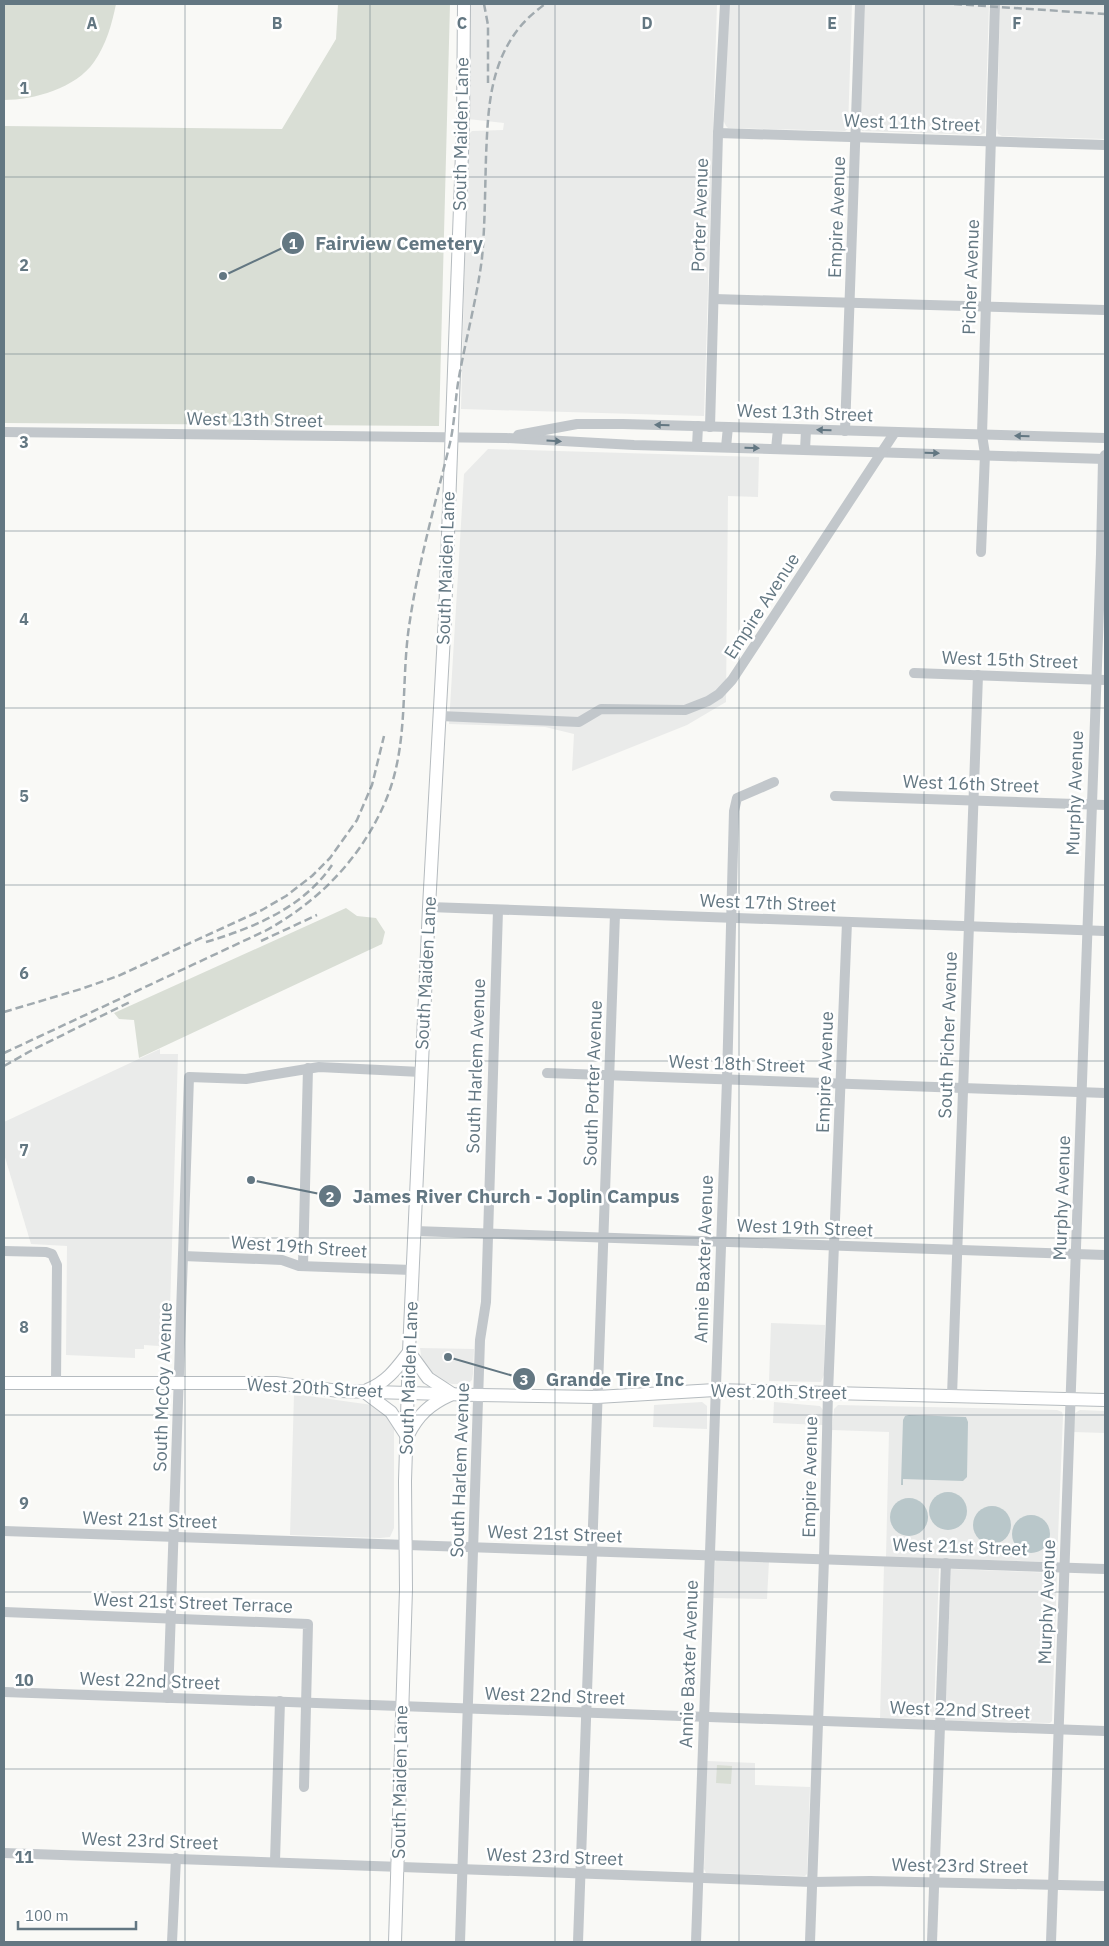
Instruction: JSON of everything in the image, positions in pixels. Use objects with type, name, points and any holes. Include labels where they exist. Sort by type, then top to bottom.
[{"type":"main road","name":"South Maiden Lane","points":[[395,1942],[406,1589],[405,1545],[409,1352],[429,907],[445,617],[463,124],[464,4]]},
{"type":"main road","points":[[362,1392],[386,1380],[409,1352],[428,1378],[453,1394]]},
{"type":"main road","name":"West 20th Street","points":[[4,1383],[276,1382],[339,1391],[478,1395],[597,1397],[716,1390],[1105,1400]]},
{"type":"main road","points":[[362,1392],[391,1412],[407,1437],[424,1411],[438,1401],[453,1394]]},
{"type":"street","name":"Porter Avenue","points":[[710,427],[718,133],[724,4]]},
{"type":"street","name":"Empire Avenue","points":[[855,450],[850,431],[850,303],[860,4]]},
{"type":"street","name":"Picher Avenue","points":[[981,552],[984,454],[982,435],[995,4]]},
{"type":"street","name":"West 11th Street","points":[[718,133],[1105,145]]},
{"type":"street","points":[[714,299],[1105,310]]},
{"type":"street","name":"West 13th Street","points":[[506,438],[577,424],[698,426],[1047,438],[1105,438]]},
{"type":"street","points":[[697,446],[698,426]]},
{"type":"street","points":[[726,447],[728,427]]},
{"type":"street","points":[[776,449],[778,429]]},
{"type":"street","points":[[805,450],[806,430]]},
{"type":"street","name":"West 13th Street","points":[[4,432],[506,438],[805,450],[1104,457]]},
{"type":"street","name":"Empire Avenue","points":[[440,716],[579,722],[601,709],[685,710],[701,705],[719,694],[732,680],[895,432]]},
{"type":"street","points":[[914,452],[915,433]]},
{"type":"street","points":[[1045,456],[1047,438]]},
{"type":"street","name":"Murphy Avenue","points":[[1051,1942],[1091,805],[1100,679],[1104,457]]},
{"type":"street","name":"West 15th Street","points":[[914,673],[1100,679]]},
{"type":"street","name":"South Picher Avenue","points":[[952,1396],[978,675]]},
{"type":"street","name":"Annie Baxter Avenue","points":[[696,1942],[727,1080],[735,802],[737,798],[744,794],[774,782]]},
{"type":"street","name":"West 16th Street","points":[[835,796],[1105,805]]},
{"type":"street","name":"West 17th Street","points":[[429,907],[1105,932]]},
{"type":"street","name":"South Harlem Avenue","points":[[460,1942],[480,1334],[486,1307],[498,910]]},
{"type":"street","name":"South Porter Avenue","points":[[578,1942],[615,914]]},
{"type":"street","name":"Empire Avenue","points":[[810,1942],[828,1393],[847,922]]},
{"type":"street","points":[[303,1266],[308,1068],[421,1072]]},
{"type":"street","name":"South McCoy Avenue","points":[[168,1698],[189,1077],[246,1079],[308,1068]]},
{"type":"street","name":"West 18th Street","points":[[547,1073],[1105,1093]]},
{"type":"street","name":"West 19th Street","points":[[414,1231],[1105,1254]]},
{"type":"street","points":[[4,1251],[46,1252],[52,1254],[56,1260],[56,1383]]},
{"type":"street","name":"West 19th Street","points":[[183,1256],[282,1260],[303,1266],[412,1270]]},
{"type":"street","name":"West 21st Street","points":[[4,1531],[1105,1569]]},
{"type":"street","points":[[932,1942],[946,1563]]},
{"type":"street","name":"West 21st Street Terrace","points":[[4,1612],[308,1624],[304,1787]]},
{"type":"street","name":"West 22nd Street","points":[[4,1692],[1105,1731]]},
{"type":"street","points":[[275,1861],[280,1701]]},
{"type":"street","name":"West 23rd Street","points":[[4,1853],[275,1861],[398,1868],[812,1882],[870,1880],[1105,1886]]},
{"type":"street","points":[[172,1942],[176,1858]]},
{"type":"shaded area","points":[[5,4],[116,4],[110,27],[98,55],[94,62],[77,79],[41,95],[4,100]]},
{"type":"shaded area","points":[[338,4],[450,4],[439,426],[4,423],[4,126],[282,129],[336,39]]},
{"type":"shaded area","points":[[470,4],[717,4],[704,416],[461,409],[468,135],[472,131],[503,130],[504,123],[468,119]]},
{"type":"shaded area","points":[[727,4],[852,4],[848,129],[845,131],[728,128],[726,126],[723,120]]},
{"type":"shaded area","points":[[865,4],[989,4],[985,133],[980,135],[862,131],[860,128]]},
{"type":"shaded area","points":[[1000,4],[1105,4],[1105,139],[1002,136],[998,134]]},
{"type":"shaded area","points":[[488,449],[759,457],[758,497],[728,496],[726,702],[687,725],[572,771],[574,734],[545,727],[449,724],[464,474]]},
{"type":"shaded area","points":[[346,908],[357,916],[376,918],[385,932],[382,944],[139,1058],[134,1020],[119,1019],[114,1013]]},
{"type":"shaded area","points":[[160,1049],[160,1054],[178,1054],[169,1341],[160,1341],[159,1346],[144,1345],[144,1349],[135,1349],[135,1358],[66,1355],[67,1246],[31,1244],[4,1154],[4,1122]]},
{"type":"shaded area","points":[[771,1323],[825,1325],[824,1375],[821,1382],[769,1381]]},
{"type":"shaded area","points":[[420,1348],[474,1349],[472,1380],[467,1384],[452,1384],[434,1378],[422,1362]]},
{"type":"shaded area","points":[[294,1394],[372,1405],[382,1410],[394,1426],[394,1528],[390,1537],[290,1535]]},
{"type":"shaded area","points":[[702,1402],[707,1406],[707,1429],[653,1427],[654,1405]]},
{"type":"shaded area","points":[[774,1402],[820,1406],[823,1410],[823,1425],[773,1423]]},
{"type":"shaded area","points":[[838,1405],[1057,1410],[1062,1412],[1057,1562],[886,1557],[889,1432],[832,1430],[834,1409]]},
{"type":"shaded area","points":[[1080,1410],[1105,1411],[1105,1433],[1073,1432],[1075,1413]]},
{"type":"shaded area","points":[[905,1416],[966,1417],[968,1422],[967,1477],[963,1481],[903,1479],[903,1485],[901,1485],[903,1420]]},
{"type":"shaded area","points":[[948,1492],[961,1498],[967,1511],[961,1524],[948,1530],[935,1524],[929,1511],[935,1498]]},
{"type":"shaded area","points":[[909,1498],[922,1504],[928,1517],[922,1530],[909,1536],[896,1530],[890,1517],[896,1504]]},
{"type":"shaded area","points":[[992,1506],[1005,1512],[1011,1525],[1005,1538],[992,1544],[979,1538],[973,1525],[979,1512]]},
{"type":"shaded area","points":[[1031,1515],[1044,1521],[1050,1534],[1044,1547],[1031,1553],[1018,1547],[1012,1534],[1018,1521]]},
{"type":"shaded area","points":[[716,1560],[769,1561],[767,1599],[713,1598]]},
{"type":"shaded area","points":[[884,1565],[939,1568],[933,1716],[880,1719]]},
{"type":"shaded area","points":[[951,1569],[1057,1573],[1052,1721],[1050,1723],[948,1721],[945,1718]]},
{"type":"shaded area","points":[[707,1761],[755,1763],[755,1785],[810,1787],[807,1874],[805,1876],[706,1873],[704,1869]]},
{"type":"shaded area","points":[[717,1765],[732,1766],[731,1784],[716,1783]]},
{"type":"railway","points":[[484,4],[488,25],[488,83]]},
{"type":"railway","points":[[4,1053],[265,931],[285,919],[304,906],[337,876],[352,859],[376,821],[394,778],[402,733],[405,665],[410,620],[423,553],[450,443],[459,377],[480,273],[484,233],[489,106],[492,90],[501,58],[509,43],[525,21],[545,4]]},
{"type":"railway","points":[[954,4],[1105,14]]},
{"type":"railway","points":[[4,1012],[118,976],[262,910],[286,896],[312,876],[330,858],[357,820],[372,785],[384,736]]},
{"type":"railway","points":[[206,942],[259,923],[292,905],[307,893],[332,865]]},
{"type":"railway","points":[[261,941],[317,915]]},
{"type":"railway","points":[[4,1066],[34,1049],[132,1001]]},
{"type":"place","name":"Fairview Cemetery","points":[[223,276]]},
{"type":"place","name":"James River Church - Joplin Campus","points":[[251,1180]]},
{"type":"place","name":"Grande Tire Inc","points":[[448,1357]]}]
